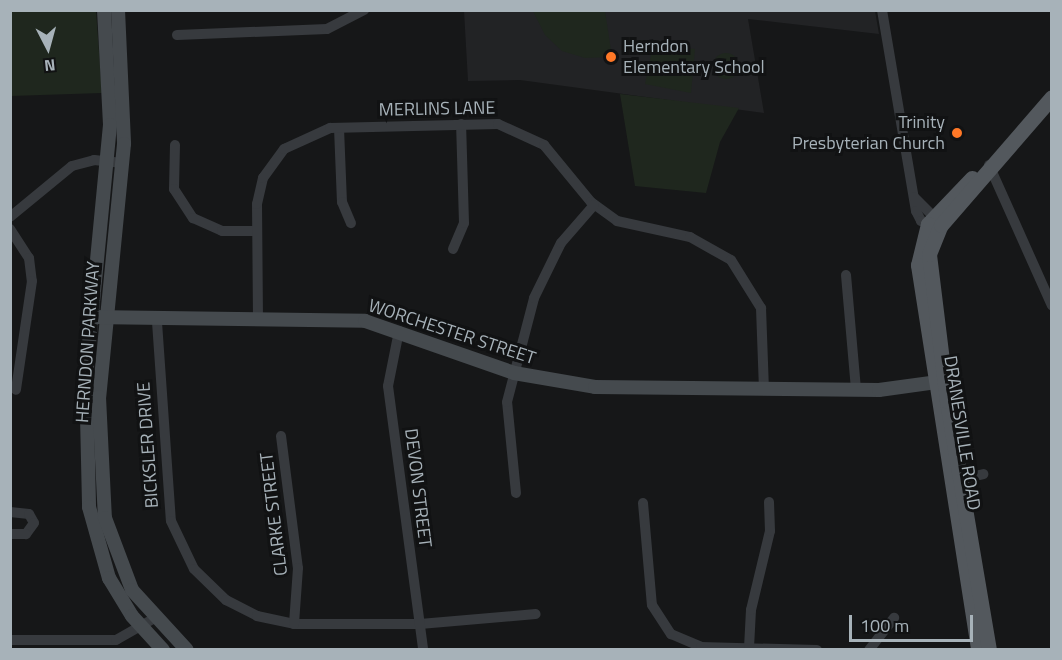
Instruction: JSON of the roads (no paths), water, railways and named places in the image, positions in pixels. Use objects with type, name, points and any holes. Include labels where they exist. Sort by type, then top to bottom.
[{"type":"main road","name":"HERNDON PARKWAY","points":[[104,10],[108,161],[84,402],[91,521],[109,578],[141,628],[163,650]]},
{"type":"main road","name":"HERNDON PARKWAY","points":[[118,10],[123,163],[99,397],[105,518],[124,576],[153,619],[187,650]]},
{"type":"main road","points":[[934,221],[1052,97]]},
{"type":"main road","name":"DRANESVILLE ROAD","points":[[934,221],[928,265],[940,382],[978,650]]},
{"type":"main road","name":"WORCHESTER STREET","points":[[91,317],[157,322],[346,318],[399,331],[514,373],[606,388],[856,390],[940,382]]},
{"type":"main road","name":"DRANESVILLE ROAD","points":[[940,382],[962,479],[989,650]]},
{"type":"street","points":[[177,35],[327,29],[364,10]]},
{"type":"street","points":[[882,10],[913,197],[921,221],[934,221]]},
{"type":"street","points":[[453,249],[464,223],[461,124]]},
{"type":"street","name":"MERLINS LANE","points":[[258,319],[259,191],[276,157],[305,135],[339,128],[498,124],[534,138],[594,205],[628,226],[690,237],[732,260],[761,308],[764,389]]},
{"type":"street","points":[[339,128],[342,202],[351,223]]},
{"type":"street","points":[[175,145],[172,178],[185,209],[211,228],[257,231]]},
{"type":"street","points":[[10,217],[72,166],[108,161],[123,163]]},
{"type":"street","points":[[989,165],[1052,306]]},
{"type":"street","points":[[516,493],[506,416],[514,373],[539,285],[561,243],[594,205]]},
{"type":"street","points":[[10,229],[28,258],[32,281],[16,390]]},
{"type":"street","points":[[846,275],[856,390]]},
{"type":"street","name":"BICKSLER DRIVE","points":[[157,322],[168,502],[177,538],[194,569],[226,600],[257,616],[294,624],[420,624],[536,614]]},
{"type":"street","name":"DEVON STREET","points":[[399,331],[388,386],[423,650]]},
{"type":"street","name":"CLARKE STREET","points":[[281,436],[298,568],[294,624]]},
{"type":"street","points":[[962,479],[983,474]]},
{"type":"street","points":[[749,648],[751,610],[770,531],[769,502]]},
{"type":"street","points":[[643,503],[649,593],[663,626],[691,645],[817,650]]},
{"type":"street","points":[[10,512],[29,514],[34,523],[26,534],[10,534]]},
{"type":"street","points":[[869,650],[894,618]]},
{"type":"street","points":[[10,640],[116,640],[141,628],[153,619]]},
{"type":"place","name":"Herndon Elementary School","points":[[611,57]]},
{"type":"place","name":"Trinity Presbyterian Church","points":[[957,133]]}]
